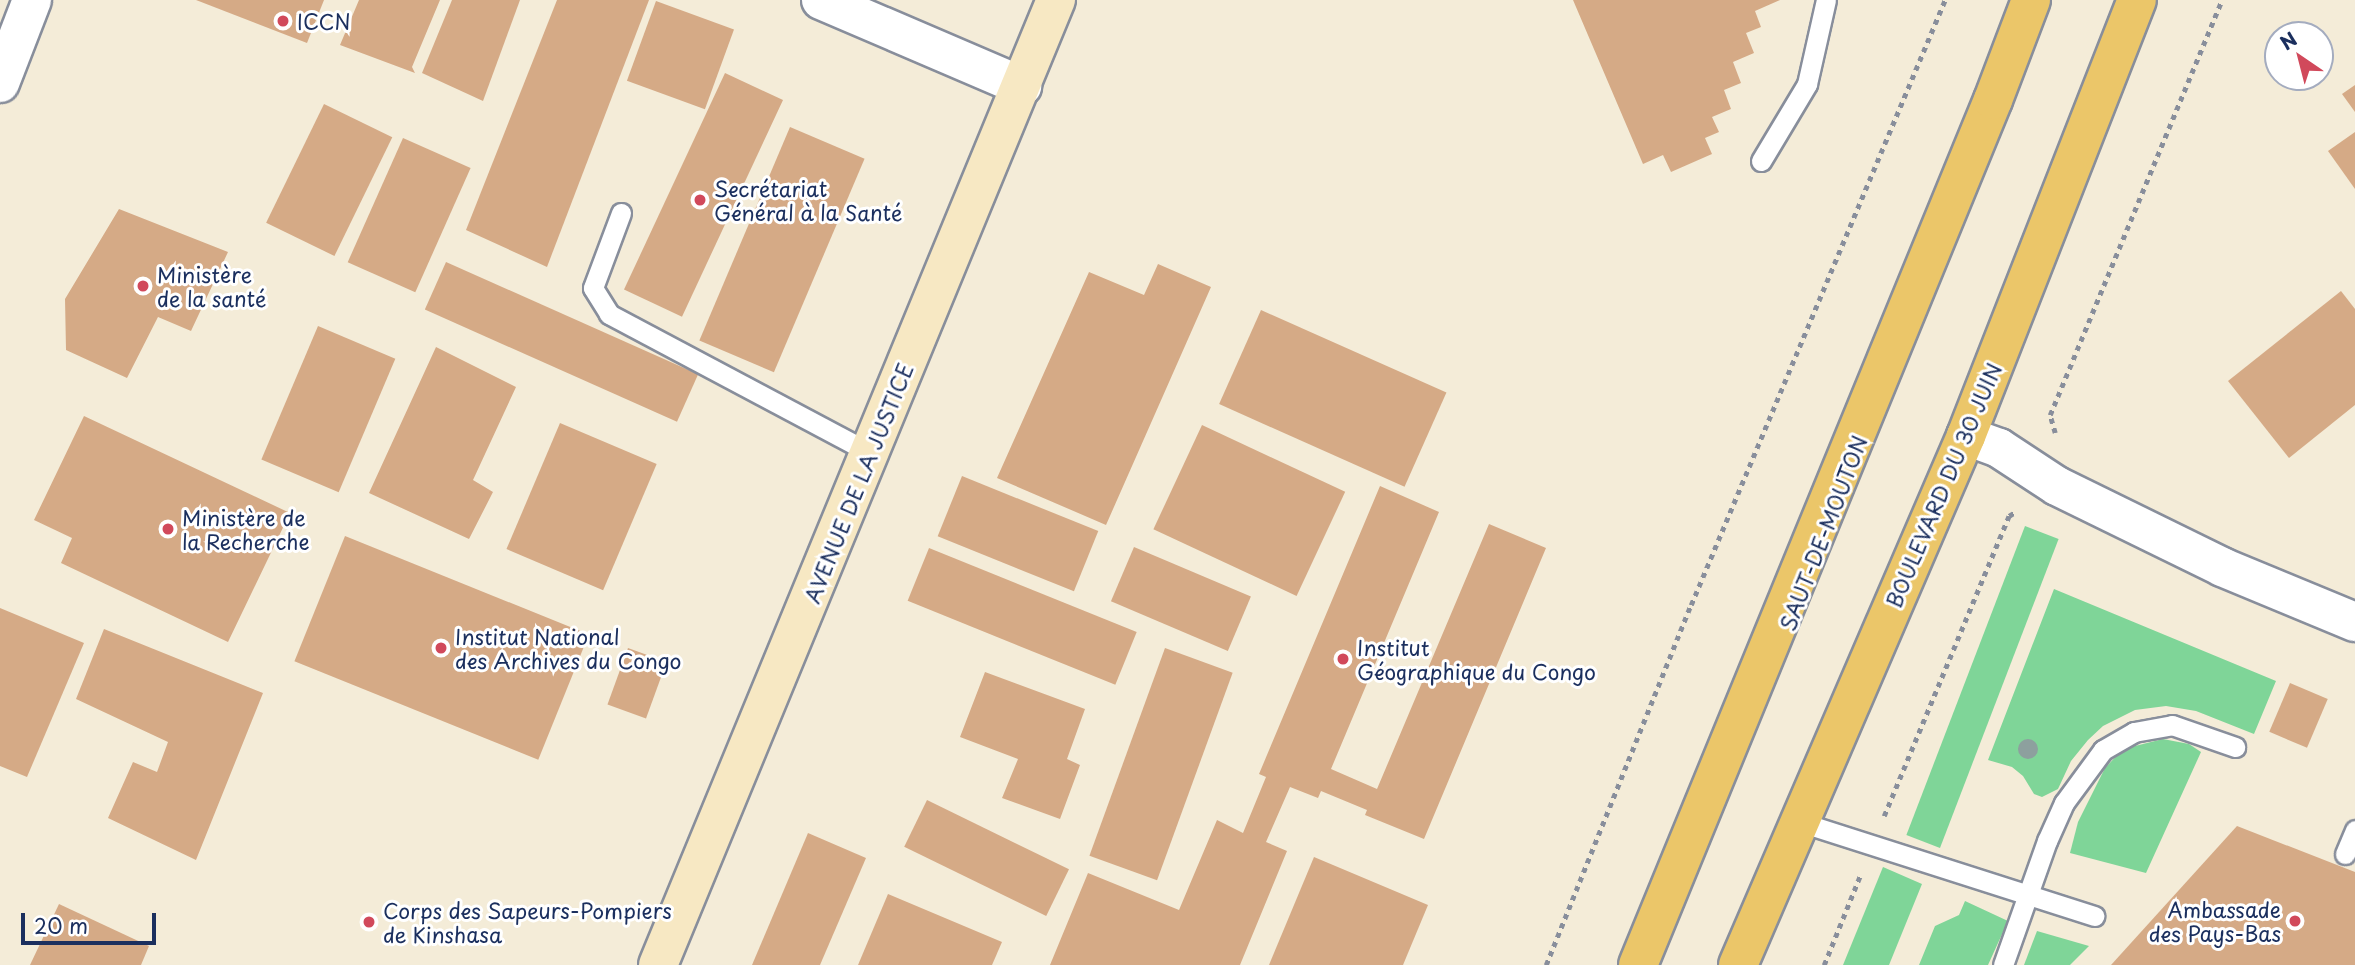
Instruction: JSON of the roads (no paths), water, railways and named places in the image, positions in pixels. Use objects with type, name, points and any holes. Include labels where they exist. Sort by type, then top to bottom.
[{"type":"main road","name":"AVENUE DE LA JUSTICE","points":[[658,965],[1056,0]]},
{"type":"main road","points":[[1638,965],[1993,100],[2031,0]]},
{"type":"main road","name":"BOULEVARD DU 30 JUIN","points":[[1738,965],[1966,436],[2137,0]]},
{"type":"main road","name":"SAUT-DE-MOUTON","points":[[1654,965],[1993,100]]},
{"type":"main road","points":[[1724,965],[2087,127]]},
{"type":"street","points":[[0,83],[32,0]]},
{"type":"street","points":[[821,0],[1022,86]]},
{"type":"street","points":[[1966,436],[1999,449],[2057,486],[2222,566],[2355,622]]},
{"type":"lane","points":[[1761,161],[1807,84],[1826,0]]},
{"type":"lane","points":[[621,213],[593,288],[609,314],[870,453]]},
{"type":"lane","points":[[2003,965],[2064,803],[2103,750],[2134,732],[2172,725],[2235,747]]},
{"type":"lane","points":[[1800,822],[1873,843],[2094,916]]},
{"type":"lane","points":[[2345,854],[2355,830]]},
{"type":"place","name":"ICCN","points":[[283,21]]},
{"type":"place","name":"Secrétariat Général à la Santé","points":[[700,200]]},
{"type":"place","name":"Ministère de la santé","points":[[143,286]]},
{"type":"place","name":"Ministère de la Recherche","points":[[168,529]]},
{"type":"place","name":"Institut National des Archives du Congo","points":[[441,648]]},
{"type":"place","name":"Institut Géographique du Congo","points":[[1343,659]]},
{"type":"place","name":"Ambassade des Pays-Bas","points":[[2295,921]]},
{"type":"place","name":"Corps des Sapeurs-Pompiers de Kinshasa","points":[[369,922]]}]
